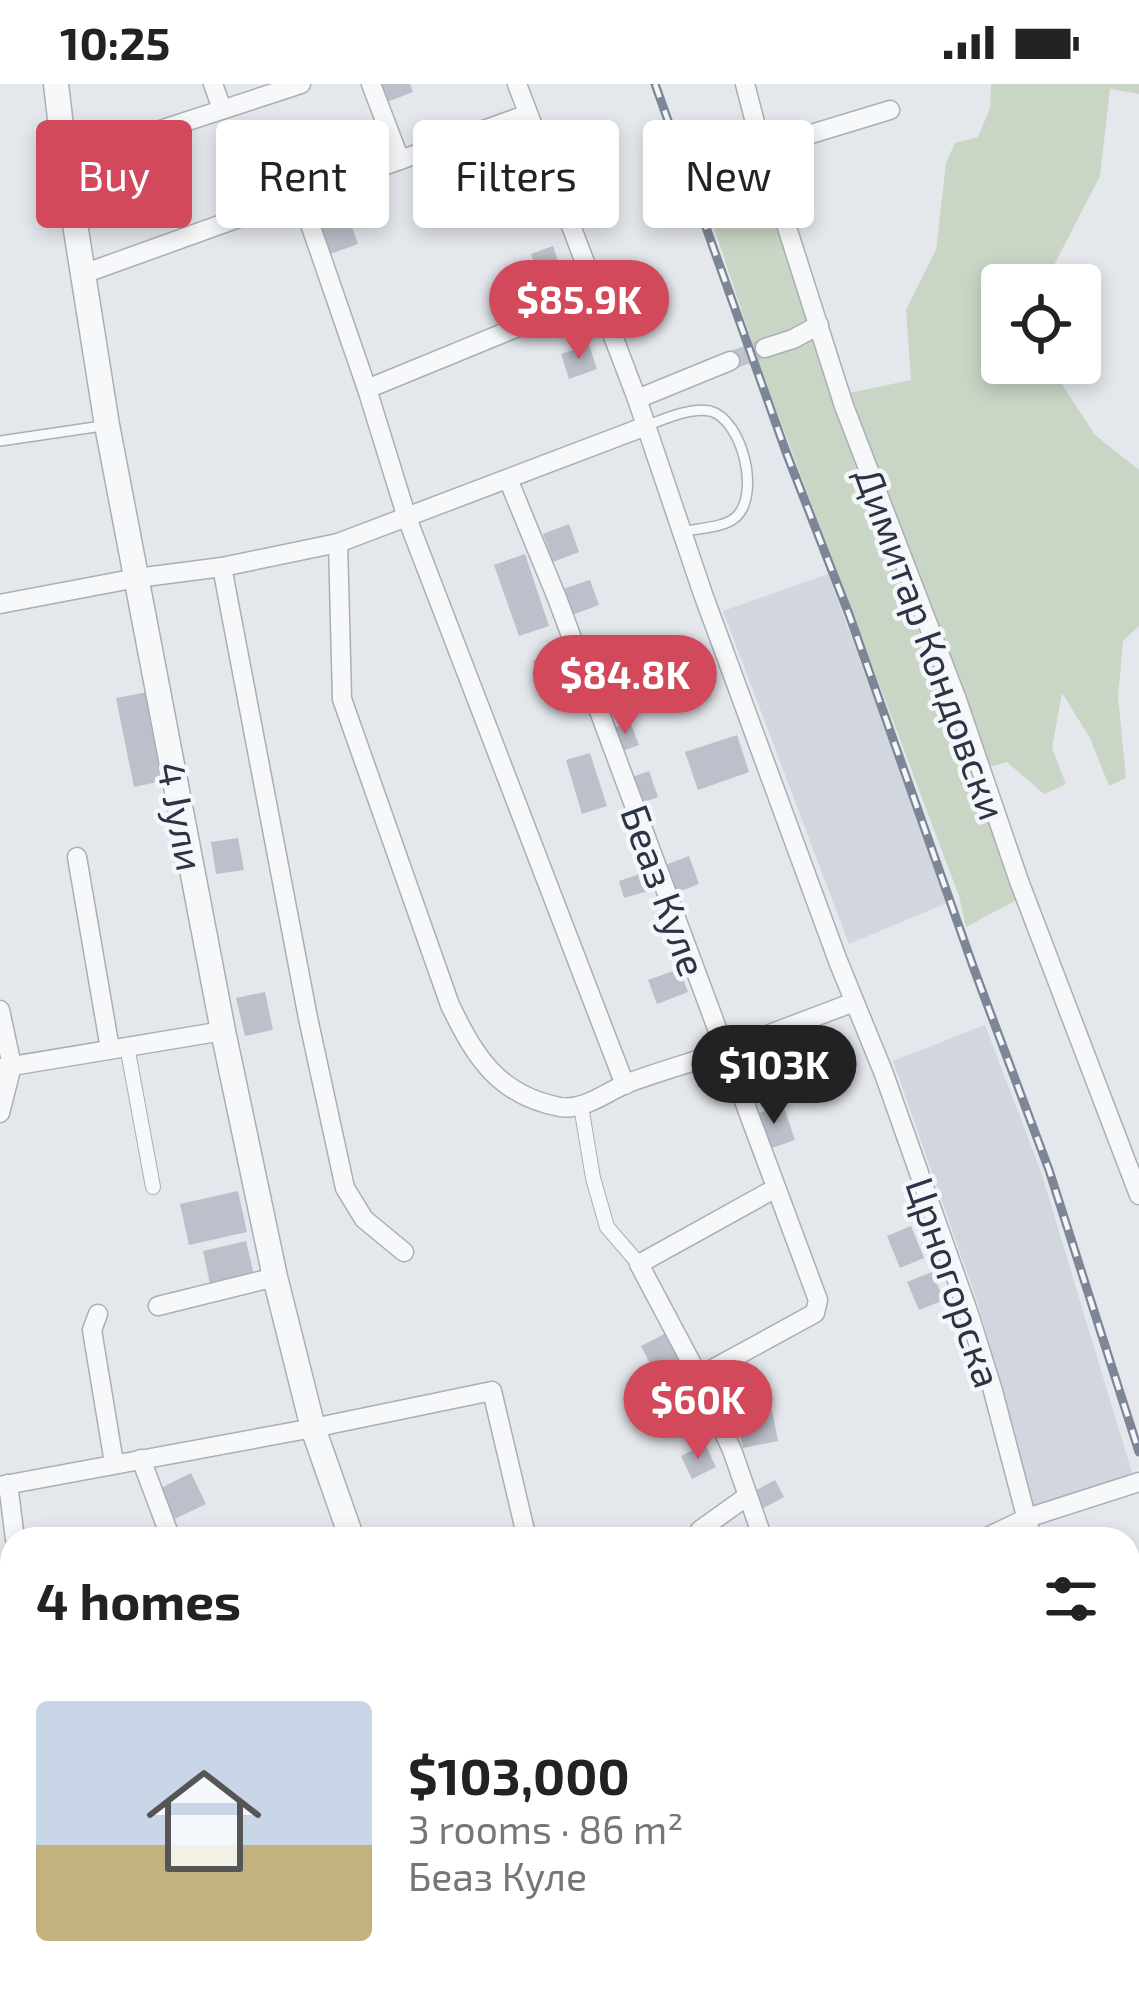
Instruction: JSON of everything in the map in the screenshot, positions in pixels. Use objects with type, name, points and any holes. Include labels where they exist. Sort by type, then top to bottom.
[{"type":"street","name":"4 Јули","points":[[56,84],[60,120]]},
{"type":"street","points":[[213,84],[222,109]]},
{"type":"street","points":[[189,120],[301,84]]},
{"type":"street","points":[[371,84],[400,160]]},
{"type":"street","name":"Црногорска","points":[[518,84],[884,1074],[969,1314],[1029,1527]]},
{"type":"street","name":"Димитар Кондовски","points":[[745,84],[754,120]]},
{"type":"street","points":[[814,133],[890,110]]},
{"type":"street","points":[[389,164],[528,114]]},
{"type":"street","points":[[83,274],[216,226]]},
{"type":"street","name":"4 Јули","points":[[76,228],[107,424],[223,1031],[275,1277],[313,1428],[348,1527]]},
{"type":"street","points":[[311,228],[407,518],[625,1084]]},
{"type":"street","name":"Димитар Кондовски","points":[[787,228],[844,406],[1139,1195]]},
{"type":"street","points":[[367,389],[596,295]]},
{"type":"street","points":[[765,348],[819,326]]},
{"type":"street","points":[[637,399],[730,361]]},
{"type":"street","points":[[0,604],[338,543],[646,426]]},
{"type":"street","name":"Беаз Куле","points":[[508,479],[557,598],[818,1300],[815,1313],[698,1377]]},
{"type":"street","points":[[338,543],[342,699],[450,1005],[469,1044],[489,1070],[527,1097],[564,1108],[581,1106],[625,1084],[854,1002]]},
{"type":"street","points":[[222,567],[345,1188],[364,1219],[404,1252]]},
{"type":"street","points":[[77,857],[153,1187]]},
{"type":"street","points":[[0,1010],[6,1067],[0,1113]]},
{"type":"street","points":[[6,1067],[223,1031]]},
{"type":"street","points":[[581,1106],[593,1178],[608,1227],[639,1264],[698,1377],[732,1450],[759,1527]]},
{"type":"street","points":[[639,1264],[776,1188]]},
{"type":"street","points":[[158,1306],[275,1277]]},
{"type":"street","points":[[98,1314],[92,1330],[114,1463]]},
{"type":"street","points":[[13,1527],[4,1485],[492,1390],[524,1527]]},
{"type":"street","points":[[141,1459],[166,1527]]},
{"type":"street","points":[[1008,1527],[1139,1481]]},
{"type":"street","points":[[704,1527],[746,1497]]},
{"type":"lane","points":[[646,426],[704,409],[721,415],[742,450],[748,490],[743,508],[728,522],[682,532]]},
{"type":"lane","points":[[0,442],[107,424]]},
{"type":"shaded area","points":[[828,574],[949,902],[849,944],[723,611]]},
{"type":"shaded area","points":[[985,1025],[1041,1172],[1133,1476],[1032,1506],[979,1307],[893,1061]]},
{"type":"green space","points":[[991,84],[1139,84],[1139,94],[1110,89],[1100,176],[1055,264],[981,264],[981,384],[1062,384],[1095,435],[1139,470],[1139,626],[1123,641],[1118,697],[1126,778],[1109,786],[1090,738],[1062,693],[1052,748],[1066,784],[1044,794],[1007,762],[971,772],[1022,897],[966,927],[959,896],[763,375],[714,228],[783,228],[835,396],[911,380],[906,310],[936,250],[946,163],[955,143],[978,137],[990,108]]},
{"type":"building","points":[[380,84],[410,84],[413,92],[387,102]]},
{"type":"building","points":[[317,228],[352,228],[358,244],[327,255]]},
{"type":"building","points":[[553,246],[570,298],[549,306],[531,254]]},
{"type":"building","points":[[589,345],[597,369],[569,379],[561,354]]},
{"type":"building","points":[[569,524],[579,552],[553,562],[543,534]]},
{"type":"building","points":[[525,554],[549,626],[519,636],[494,565]]},
{"type":"building","points":[[590,580],[599,605],[572,615],[563,589]]},
{"type":"building","points":[[702,648],[713,680],[660,698],[649,666]]},
{"type":"building","points":[[555,653],[564,678],[542,686],[533,661]]},
{"type":"building","points":[[148,692],[166,780],[134,787],[116,698]]},
{"type":"building","points":[[630,722],[639,745],[620,752],[611,729]]},
{"type":"building","points":[[737,735],[749,772],[698,790],[685,752]]},
{"type":"building","points":[[590,753],[607,806],[582,814],[566,760]]},
{"type":"building","points":[[649,771],[658,797],[639,804],[629,778]]},
{"type":"building","points":[[238,838],[244,870],[216,874],[211,842]]},
{"type":"building","points":[[689,856],[699,884],[673,894],[663,866]]},
{"type":"building","points":[[643,873],[648,891],[624,898],[619,881]]},
{"type":"building","points":[[679,969],[688,992],[657,1004],[648,980]]},
{"type":"building","points":[[265,992],[273,1030],[245,1036],[236,998]]},
{"type":"building","points":[[783,1105],[795,1140],[766,1150],[753,1115]]},
{"type":"building","points":[[238,1191],[247,1232],[189,1245],[180,1204]]},
{"type":"building","points":[[911,1226],[924,1258],[900,1268],[887,1236]]},
{"type":"building","points":[[246,1241],[255,1279],[211,1289],[203,1251]]},
{"type":"building","points":[[932,1272],[944,1300],[919,1310],[907,1282]]},
{"type":"building","points":[[668,1332],[682,1360],[655,1373],[641,1346]]},
{"type":"building","points":[[772,1410],[778,1441],[743,1448],[737,1417]]},
{"type":"building","points":[[705,1444],[716,1467],[692,1479],[681,1456]]},
{"type":"building","points":[[191,1473],[206,1504],[175,1519],[161,1488]]},
{"type":"building","points":[[775,1480],[784,1497],[760,1510],[751,1493]]},
{"type":"tunnel","points":[[730,361],[765,348]]},
{"type":"railway","points":[[655,84],[1049,1170],[1139,1452]]}]
